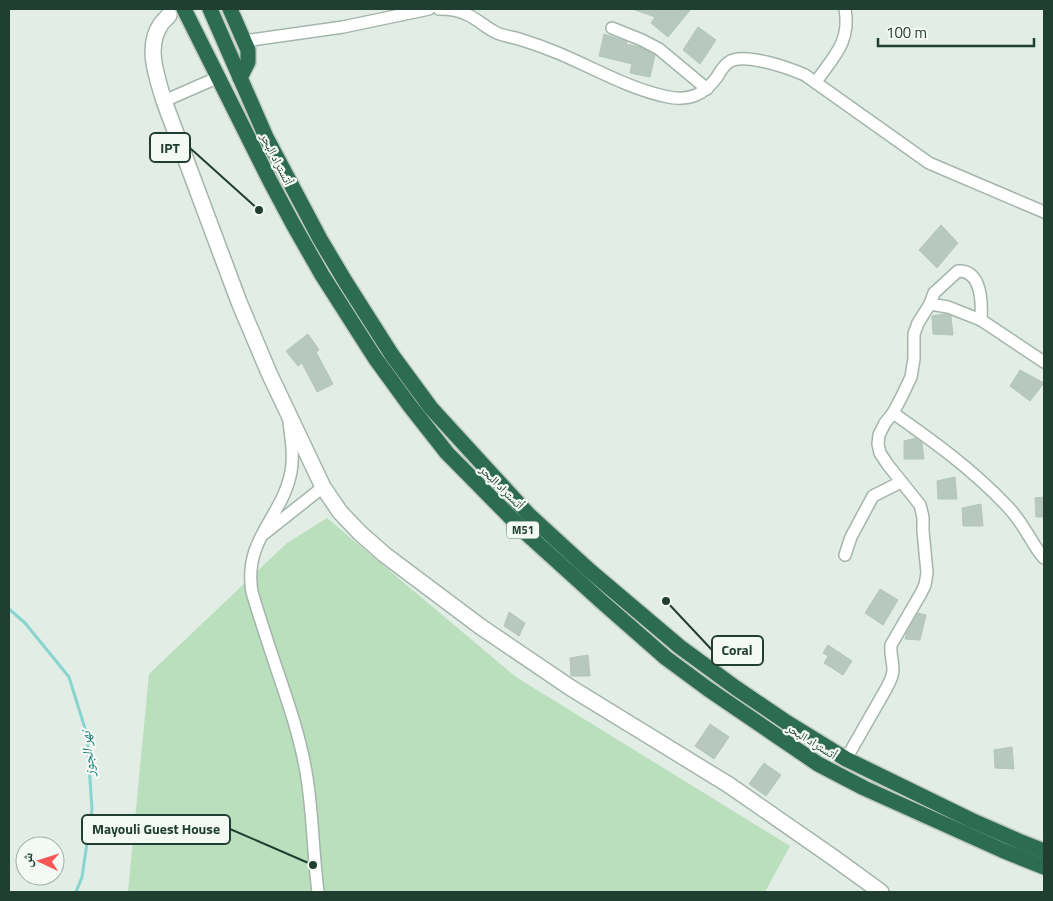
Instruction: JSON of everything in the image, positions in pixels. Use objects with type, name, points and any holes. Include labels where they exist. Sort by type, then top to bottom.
[{"type":"highway","name":"أتستراد البحر","points":[[184,9],[270,182],[322,275],[375,358],[447,453],[527,534],[666,658],[818,764],[864,788],[1004,852],[1044,867]]},
{"type":"highway","name":"أتستراد البحر","points":[[210,9],[266,137],[320,239],[392,355],[431,408],[529,515],[589,570],[680,647],[786,722],[846,759],[971,820],[1044,851]]},
{"type":"highway","points":[[230,9],[248,50],[248,62],[240,78]]},
{"type":"street","points":[[244,42],[343,27],[429,9]]},
{"type":"street","points":[[439,9],[451,9],[468,15],[498,33],[556,52],[628,84],[668,97],[687,98],[697,96],[707,89],[729,62],[738,60],[765,61],[790,68],[816,82],[929,162],[1044,212]]},
{"type":"street","points":[[816,82],[839,49],[844,37],[847,26],[845,9]]},
{"type":"street","points":[[169,15],[161,25],[154,42],[154,63],[164,100],[239,302],[269,373],[323,487],[340,512],[374,546],[481,627],[571,688],[729,785],[827,852],[881,892]]},
{"type":"street","points":[[612,28],[659,49],[707,89]]},
{"type":"street","points":[[164,100],[219,78]]},
{"type":"street","points":[[846,759],[891,680],[893,669],[890,654],[891,645],[920,595],[925,585],[927,573],[923,517],[920,504],[880,453],[879,435],[893,413],[911,377],[914,359],[914,334],[918,323],[930,304],[934,293],[958,271],[963,271],[974,277],[978,286],[982,308],[981,320]]},
{"type":"street","points":[[930,304],[948,307],[981,320],[1044,362]]},
{"type":"street","points":[[288,413],[293,451],[291,473],[284,494],[260,537],[253,554],[250,583],[293,717],[302,753],[312,818],[318,892]]},
{"type":"street","points":[[893,413],[957,460],[1008,506],[1038,552],[1044,558]]},
{"type":"street","points":[[845,555],[851,537],[873,496],[901,482]]},
{"type":"street","points":[[260,537],[323,487]]},
{"type":"green space","points":[[327,518],[516,677],[790,846],[765,892],[128,892],[149,674],[287,543]]},
{"type":"building","points":[[635,9],[691,9],[668,37],[651,23],[655,17]]},
{"type":"building","points":[[698,27],[716,40],[700,64],[683,50]]},
{"type":"building","points":[[604,34],[627,42],[626,44],[640,47],[655,55],[650,77],[630,73],[632,64],[599,56]]},
{"type":"building","points":[[941,225],[958,243],[937,268],[919,250]]},
{"type":"building","points":[[944,314],[951,316],[953,335],[933,334],[932,316]]},
{"type":"building","points":[[308,334],[319,350],[316,352],[333,384],[317,392],[302,363],[298,366],[286,351]]},
{"type":"building","points":[[1020,370],[1044,383],[1030,401],[1010,386]]},
{"type":"building","points":[[916,438],[922,443],[924,459],[904,459],[904,441]]},
{"type":"building","points":[[955,477],[957,499],[938,499],[937,481]]},
{"type":"building","points":[[1044,497],[1044,517],[1036,517],[1035,498]]},
{"type":"building","points":[[981,504],[983,526],[963,526],[962,508]]},
{"type":"building","points":[[880,589],[898,600],[883,625],[865,613]]},
{"type":"building","points":[[509,612],[525,623],[519,636],[504,626]]},
{"type":"building","points":[[918,613],[926,615],[920,640],[905,639],[907,632]]},
{"type":"building","points":[[828,645],[852,661],[843,675],[824,663],[828,656],[823,653]]},
{"type":"building","points":[[588,655],[590,676],[571,676],[570,658]]},
{"type":"building","points":[[710,724],[729,737],[714,759],[695,746]]},
{"type":"building","points":[[1012,747],[1014,769],[995,768],[994,750]]},
{"type":"building","points":[[764,763],[781,775],[766,796],[749,784]]},
{"type":"waterway","name":"نهر الجوز","points":[[9,609],[25,623],[69,677],[87,735],[92,809],[82,877],[76,892]]},
{"type":"place","name":"IPT","points":[[259,210]]},
{"type":"place","name":"Coral","points":[[666,601]]},
{"type":"place","name":"Mayouli Guest House","points":[[313,865]]}]
